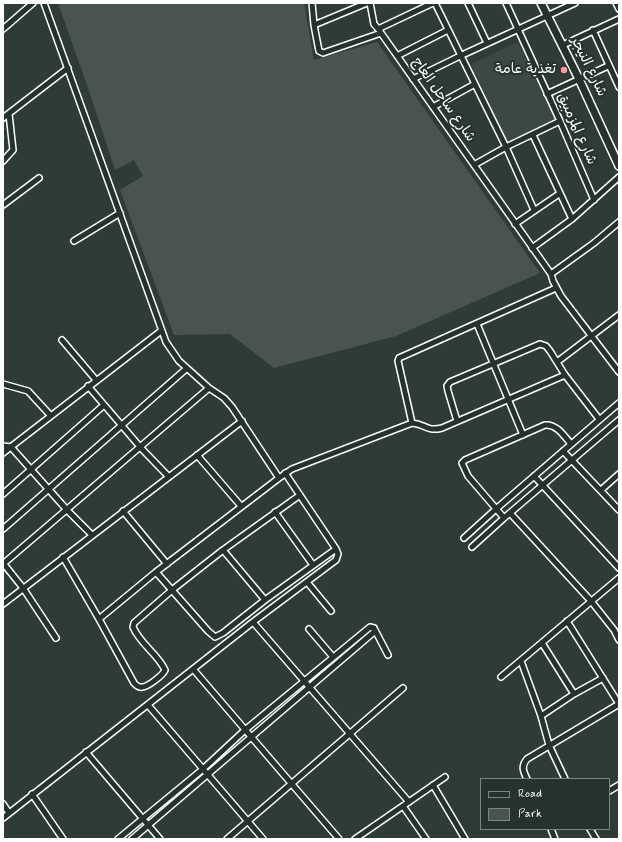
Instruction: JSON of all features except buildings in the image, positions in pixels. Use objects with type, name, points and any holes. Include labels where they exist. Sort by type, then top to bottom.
[{"type":"street","points":[[3,29],[33,3]]},
{"type":"street","points":[[44,3],[161,331],[172,352],[186,369],[228,402],[279,478]]},
{"type":"street","points":[[312,3],[319,51],[323,53],[380,31],[434,3],[506,147],[534,210]]},
{"type":"street","points":[[314,25],[369,3]]},
{"type":"street","name":"شارع ساحل العاج","points":[[369,3],[374,24],[551,274],[556,288],[619,372]]},
{"type":"street","points":[[468,3],[487,43]]},
{"type":"street","name":"شارع المزمبيق","points":[[506,3],[594,200]]},
{"type":"street","name":"شارع النيجر","points":[[541,3],[563,45],[619,166]]},
{"type":"street","points":[[413,79],[575,3]]},
{"type":"street","points":[[616,3],[619,9]]},
{"type":"street","points":[[563,45],[619,19]]},
{"type":"street","points":[[397,56],[448,30]]},
{"type":"street","points":[[593,30],[608,66],[619,87]]},
{"type":"street","points":[[547,94],[608,66]]},
{"type":"street","points":[[3,118],[68,68]]},
{"type":"street","points":[[433,107],[475,84]]},
{"type":"street","points":[[3,161],[13,150],[9,114]]},
{"type":"street","points":[[474,165],[506,147],[560,121]]},
{"type":"street","points":[[533,135],[559,194],[572,219]]},
{"type":"street","points":[[532,248],[572,219],[619,177]]},
{"type":"street","points":[[3,205],[39,178]]},
{"type":"street","points":[[515,224],[559,194]]},
{"type":"street","points":[[74,241],[120,213]]},
{"type":"street","points":[[551,274],[594,243],[619,222]]},
{"type":"street","points":[[412,423],[398,361],[399,359],[556,288]]},
{"type":"street","points":[[558,362],[619,315]]},
{"type":"street","points":[[477,324],[523,435]]},
{"type":"street","points":[[3,453],[161,331]]},
{"type":"street","points":[[62,340],[96,380]]},
{"type":"street","points":[[457,421],[448,391],[448,384],[453,380],[540,344],[546,346],[558,362],[565,375],[600,419]]},
{"type":"street","points":[[3,529],[186,369]]},
{"type":"street","points":[[99,619],[156,572],[285,473],[412,423],[419,423],[427,429],[432,430],[442,428],[565,375]]},
{"type":"street","points":[[3,384],[28,391],[51,416]]},
{"type":"street","points":[[88,386],[141,448],[169,477]]},
{"type":"street","points":[[56,638],[23,588],[3,564],[141,448],[209,388]]},
{"type":"street","points":[[464,538],[619,402]]},
{"type":"street","points":[[3,494],[104,405]]},
{"type":"street","points":[[472,547],[619,420]]},
{"type":"street","points":[[3,604],[242,421]]},
{"type":"street","points":[[504,518],[468,476],[462,463],[464,460],[545,425],[552,425],[556,427],[571,444]]},
{"type":"street","points":[[3,446],[11,447],[67,510],[92,535]]},
{"type":"street","points":[[563,451],[619,510]]},
{"type":"street","points":[[197,455],[242,506]]},
{"type":"street","points":[[3,818],[192,669],[336,560],[338,554],[336,549],[285,473]]},
{"type":"street","points":[[601,490],[619,474]]},
{"type":"street","points":[[534,476],[619,568]]},
{"type":"street","points":[[63,557],[134,683],[138,687],[146,686],[162,675],[165,670],[136,634],[133,626],[138,619],[223,550],[300,495]]},
{"type":"street","points":[[123,511],[167,564]]},
{"type":"street","points":[[275,512],[313,565]]},
{"type":"street","points":[[510,513],[591,601],[614,630],[619,640]]},
{"type":"street","points":[[156,572],[208,632],[215,637],[223,633],[265,600],[336,549]]},
{"type":"street","points":[[223,550],[265,600]]},
{"type":"street","points":[[501,677],[619,578]]},
{"type":"street","points":[[307,582],[331,611]]},
{"type":"street","points":[[253,622],[409,802]]},
{"type":"street","points":[[527,778],[523,768],[527,759],[619,704],[567,622]]},
{"type":"street","points":[[614,630],[619,626]]},
{"type":"street","points":[[118,839],[203,769],[245,730],[304,680],[370,627],[375,630],[388,655]]},
{"type":"street","points":[[309,629],[333,657]]},
{"type":"street","points":[[132,839],[149,826],[375,630]]},
{"type":"street","points":[[542,643],[574,694]]},
{"type":"street","points":[[520,661],[541,716],[549,745],[565,778]]},
{"type":"street","points":[[192,669],[339,839]]},
{"type":"street","points":[[541,716],[574,694],[603,678]]},
{"type":"street","points":[[227,839],[404,688]]},
{"type":"street","points":[[148,705],[263,839]]},
{"type":"street","points":[[86,752],[160,839]]},
{"type":"street","points":[[355,839],[445,777]]},
{"type":"street","points":[[433,785],[465,839]]},
{"type":"street","points":[[610,790],[619,785]]},
{"type":"street","points":[[32,794],[63,839]]},
{"type":"street","points":[[3,804],[9,813]]},
{"type":"street","points":[[403,806],[426,839]]},
{"type":"street","points":[[591,830],[596,839]]},
{"type":"shaded area","points":[[518,42],[555,120],[507,142],[471,64]]},
{"type":"green space","points":[[58,3],[304,3],[314,60],[377,42],[540,273],[396,336],[274,368],[230,334],[174,335],[120,190],[143,176],[134,160],[115,170]]},
{"type":"place","name":"تغذية عامة","points":[[564,70]]}]
